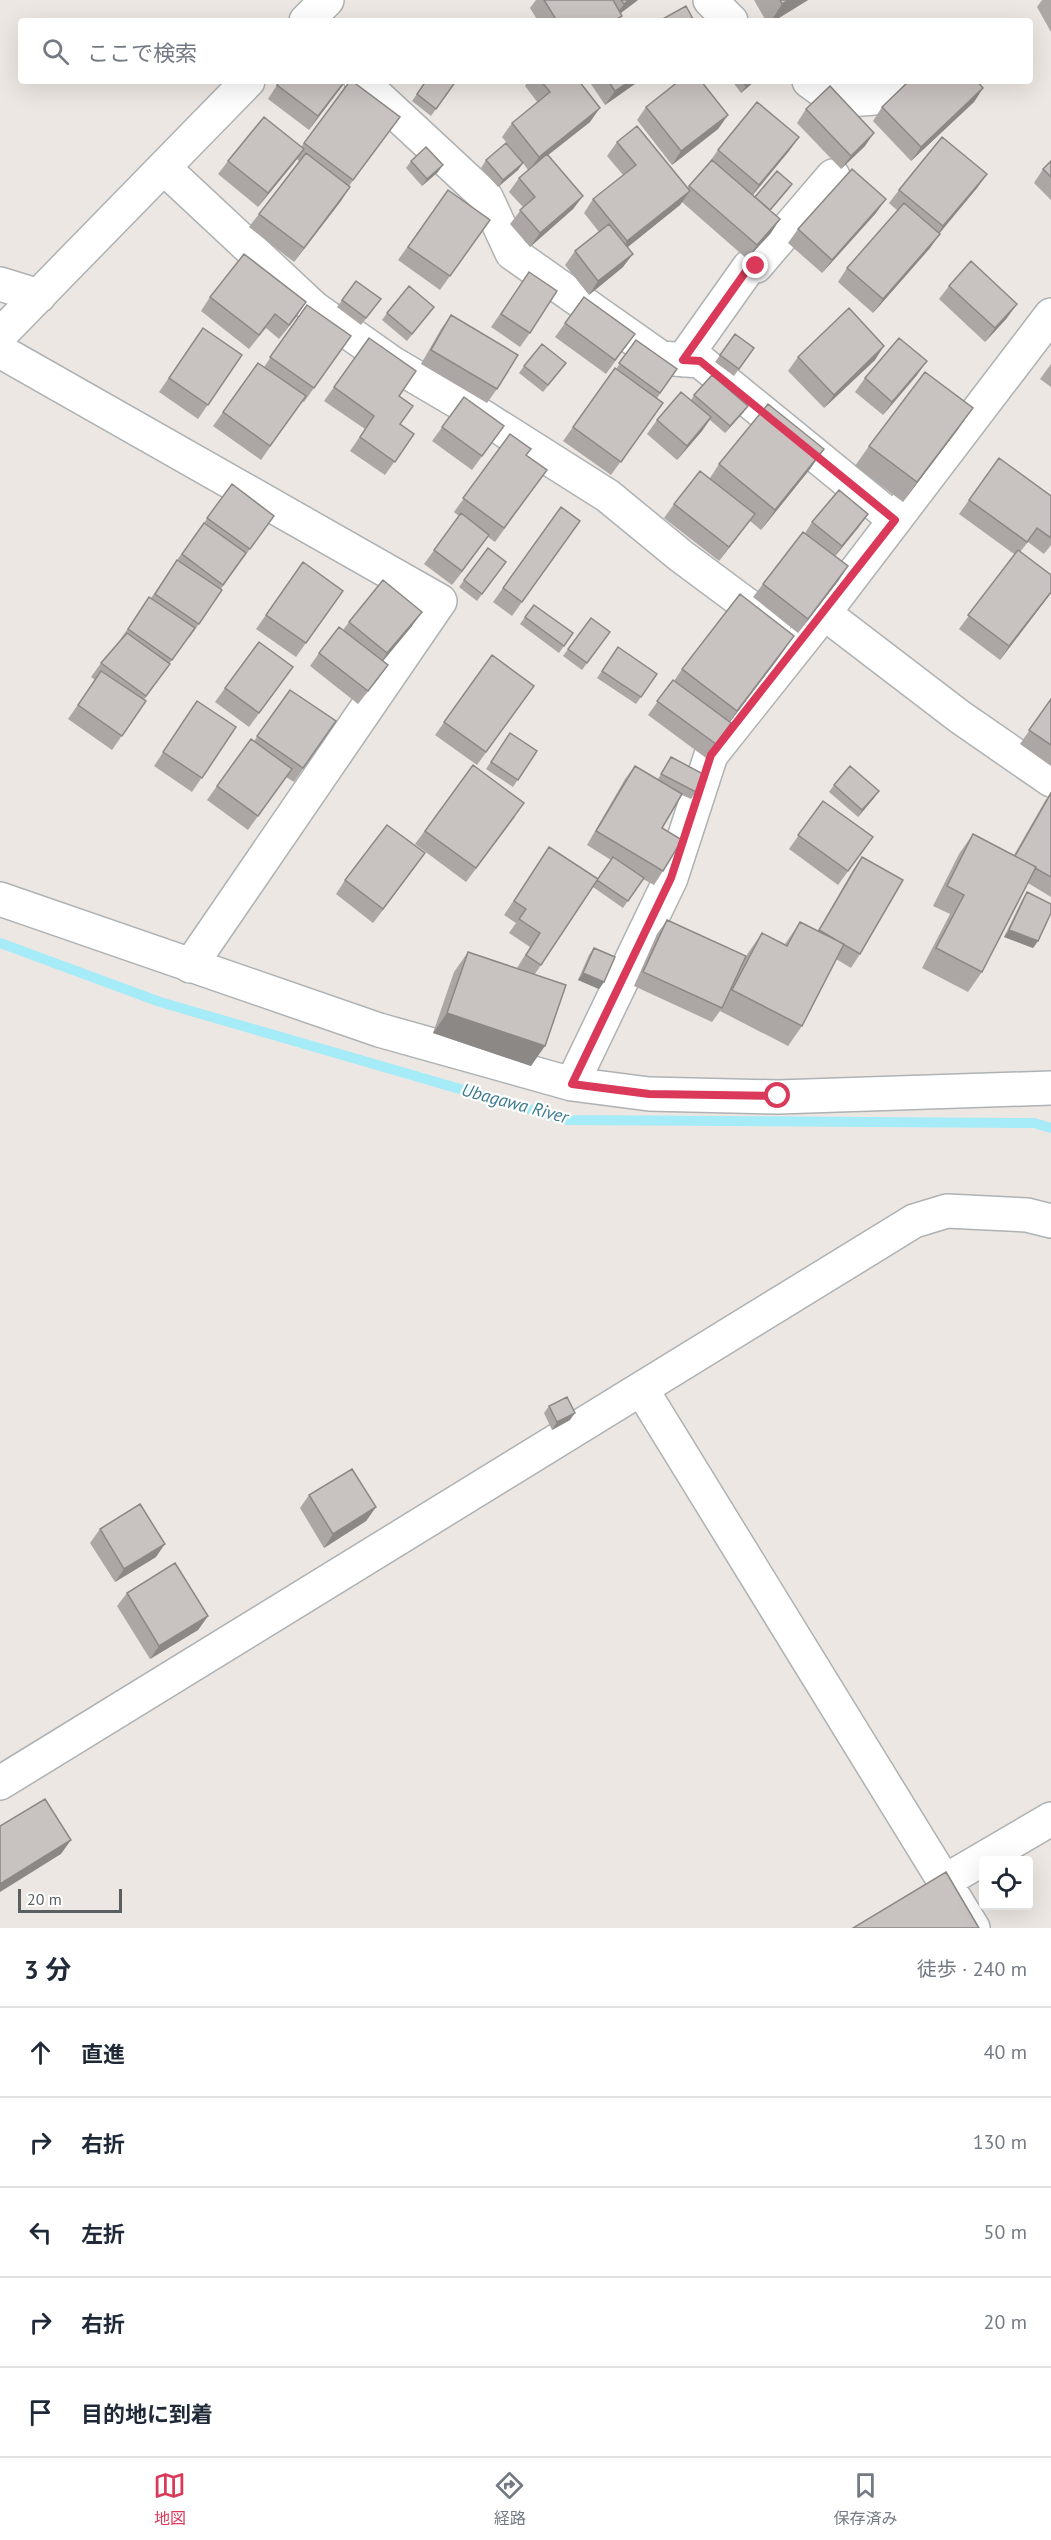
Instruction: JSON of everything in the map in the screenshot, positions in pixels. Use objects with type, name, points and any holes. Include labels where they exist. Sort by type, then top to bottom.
[{"type":"street","points":[[309,18],[327,0]]},
{"type":"street","points":[[710,0],[728,18]]},
{"type":"street","points":[[0,334],[245,84]]},
{"type":"street","points":[[364,84],[486,197],[512,253],[661,358],[700,361],[895,520]]},
{"type":"street","points":[[813,84],[837,101],[874,98],[888,84]]},
{"type":"street","points":[[164,168],[314,308],[392,363],[477,413],[608,496],[681,556],[799,645]]},
{"type":"street","points":[[683,360],[749,267],[756,266],[833,176]]},
{"type":"street","points":[[0,284],[39,296]]},
{"type":"street","points":[[572,1084],[671,878],[711,755],[824,613],[1051,315]]},
{"type":"street","points":[[0,351],[440,601],[190,966]]},
{"type":"street","points":[[824,613],[960,717],[1051,780]]},
{"type":"street","points":[[0,899],[379,1030],[572,1084],[649,1094],[778,1096],[1051,1088]]},
{"type":"street","points":[[0,1783],[914,1221],[947,1211],[1027,1215],[1051,1221]]},
{"type":"street","points":[[642,1390],[973,1928]]},
{"type":"street","points":[[945,1881],[1051,1819]]},
{"type":"building","points":[[544,0],[613,0],[622,16],[619,18],[555,18]]},
{"type":"building","points":[[686,6],[692,18],[664,18]]},
{"type":"building","points":[[278,84],[343,84],[318,116]]},
{"type":"building","points":[[348,84],[356,84],[400,117],[353,180],[304,143]]},
{"type":"building","points":[[424,84],[454,84],[436,109],[417,94]]},
{"type":"building","points":[[543,84],[581,84],[600,108],[539,157],[512,123],[550,92]]},
{"type":"building","points":[[610,84],[626,84],[615,91]]},
{"type":"building","points":[[675,84],[703,84],[728,115],[681,151],[646,107]]},
{"type":"building","points":[[906,84],[980,84],[983,88],[921,147],[882,107]]},
{"type":"building","points":[[830,86],[874,133],[851,156],[806,109]]},
{"type":"building","points":[[757,102],[799,137],[759,185],[718,150]]},
{"type":"building","points":[[264,117],[304,149],[268,193],[228,161]]},
{"type":"building","points":[[637,126],[690,191],[627,241],[593,199],[636,165],[617,142]]},
{"type":"building","points":[[942,137],[987,174],[943,226],[899,190]]},
{"type":"building","points":[[506,143],[523,163],[503,180],[486,160]]},
{"type":"building","points":[[426,147],[443,165],[427,179],[411,161]]},
{"type":"building","points":[[306,153],[350,187],[304,248],[259,214]]},
{"type":"building","points":[[547,154],[583,196],[540,233],[520,210],[535,197],[519,178]]},
{"type":"building","points":[[712,160],[780,219],[757,245],[689,186]]},
{"type":"building","points":[[1051,161],[1051,177],[1043,169]]},
{"type":"building","points":[[852,169],[886,199],[832,260],[798,229]]},
{"type":"building","points":[[777,171],[792,184],[770,210],[755,197]]},
{"type":"building","points":[[448,190],[490,220],[450,276],[408,247]]},
{"type":"building","points":[[904,203],[940,234],[883,299],[847,268]]},
{"type":"building","points":[[609,224],[633,254],[598,281],[575,251]]},
{"type":"building","points":[[244,254],[306,302],[289,325],[275,314],[259,335],[210,297]]},
{"type":"building","points":[[971,261],[1017,304],[995,328],[949,286]]},
{"type":"building","points":[[529,272],[557,291],[530,333],[501,314]]},
{"type":"building","points":[[356,281],[381,299],[366,318],[342,300]]},
{"type":"building","points":[[409,286],[434,307],[412,334],[387,313]]},
{"type":"building","points":[[584,297],[635,334],[615,360],[565,323]]},
{"type":"building","points":[[307,305],[351,336],[314,388],[270,357]]},
{"type":"building","points":[[849,308],[884,346],[834,395],[798,357]]},
{"type":"building","points":[[451,315],[518,355],[497,389],[431,350]]},
{"type":"building","points":[[203,328],[242,355],[208,405],[169,378]]},
{"type":"building","points":[[735,334],[754,348],[739,369],[720,355]]},
{"type":"building","points":[[369,338],[416,371],[399,396],[413,406],[400,424],[414,434],[395,462],[360,437],[374,416],[334,387]]},
{"type":"building","points":[[899,338],[927,361],[892,402],[865,378]]},
{"type":"building","points":[[636,340],[677,369],[660,393],[619,363]]},
{"type":"building","points":[[542,344],[566,363],[548,385],[524,366]]},
{"type":"building","points":[[258,363],[306,396],[270,446],[223,412]]},
{"type":"building","points":[[615,368],[663,403],[621,462],[573,427]]},
{"type":"building","points":[[925,372],[973,408],[917,482],[869,446]]},
{"type":"building","points":[[712,375],[748,406],[730,426],[694,395]]},
{"type":"building","points":[[681,392],[711,417],[687,446],[657,420]]},
{"type":"building","points":[[464,397],[504,426],[482,456],[442,427]]},
{"type":"building","points":[[768,404],[824,449],[775,510],[719,464]]},
{"type":"building","points":[[510,434],[531,449],[526,455],[547,470],[504,528],[463,498]]},
{"type":"building","points":[[999,458],[1051,496],[1051,538],[1037,528],[1027,542],[969,500]]},
{"type":"building","points":[[700,471],[755,514],[729,547],[674,504]]},
{"type":"building","points":[[232,484],[274,516],[250,549],[207,518]]},
{"type":"building","points":[[839,490],[868,514],[842,546],[812,522]]},
{"type":"building","points":[[561,507],[580,521],[522,602],[503,588]]},
{"type":"building","points":[[461,513],[489,535],[462,571],[434,550]]},
{"type":"building","points":[[204,523],[246,553],[223,585],[182,554]]},
{"type":"building","points":[[803,532],[848,566],[808,619],[763,584]]},
{"type":"building","points":[[488,548],[506,562],[482,594],[464,580]]},
{"type":"building","points":[[1018,550],[1051,575],[1051,592],[1009,646],[968,615]]},
{"type":"building","points":[[177,560],[222,590],[199,624],[155,594]]},
{"type":"building","points":[[303,562],[343,591],[306,643],[266,615]]},
{"type":"building","points":[[383,580],[422,612],[387,653],[349,622]]},
{"type":"building","points":[[740,594],[794,636],[737,711],[682,669]]},
{"type":"building","points":[[149,597],[195,628],[172,660],[128,629]]},
{"type":"building","points":[[534,605],[573,633],[564,646],[525,617]]},
{"type":"building","points":[[591,618],[610,632],[587,663],[568,649]]},
{"type":"building","points":[[339,627],[388,665],[368,691],[319,653]]},
{"type":"building","points":[[127,633],[170,664],[146,696],[101,663]]},
{"type":"building","points":[[259,642],[293,667],[259,713],[225,688]]},
{"type":"building","points":[[618,647],[657,674],[641,697],[602,671]]},
{"type":"building","points":[[492,655],[534,686],[486,752],[444,722]]},
{"type":"building","points":[[101,671],[146,701],[122,736],[78,705]]},
{"type":"building","points":[[673,680],[731,723],[716,744],[657,701]]},
{"type":"building","points":[[290,690],[336,721],[303,768],[257,736]]},
{"type":"building","points":[[1051,699],[1051,745],[1029,730]]},
{"type":"building","points":[[197,701],[236,727],[202,778],[163,752]]},
{"type":"building","points":[[510,733],[537,751],[518,780],[491,762]]},
{"type":"building","points":[[251,739],[292,769],[258,816],[217,786]]},
{"type":"building","points":[[671,757],[705,775],[696,792],[661,774]]},
{"type":"building","points":[[473,765],[524,803],[476,868],[425,831]]},
{"type":"building","points":[[635,766],[682,794],[662,828],[682,840],[663,871],[596,831]]},
{"type":"building","points":[[850,766],[879,791],[862,810],[834,785]]},
{"type":"building","points":[[1051,793],[1051,877],[1015,856]]},
{"type":"building","points":[[823,801],[873,837],[848,871],[798,835]]},
{"type":"building","points":[[387,825],[425,853],[383,909],[345,880]]},
{"type":"building","points":[[973,834],[1036,867],[982,972],[936,948],[964,895],[947,886]]},
{"type":"building","points":[[549,847],[598,879],[541,965],[526,955],[540,933],[519,919],[526,909],[514,901]]},
{"type":"building","points":[[613,857],[644,878],[628,901],[597,880]]},
{"type":"building","points":[[862,857],[903,880],[860,954],[819,930]]},
{"type":"building","points":[[1027,892],[1051,904],[1051,913],[1038,941],[1009,930]]},
{"type":"building","points":[[667,920],[746,956],[722,1008],[643,972]]},
{"type":"building","points":[[800,922],[844,944],[802,1026],[732,990],[762,933],[787,946]]},
{"type":"building","points":[[594,948],[615,957],[604,982],[583,973]]},
{"type":"building","points":[[468,952],[566,985],[545,1046],[447,1013]]},
{"type":"building","points":[[567,1397],[575,1413],[557,1422],[549,1406]]},
{"type":"building","points":[[352,1469],[376,1507],[333,1534],[309,1495]]},
{"type":"building","points":[[140,1504],[165,1544],[124,1569],[100,1529]]},
{"type":"building","points":[[175,1563],[208,1616],[159,1646],[127,1593]]},
{"type":"building","points":[[45,1799],[71,1840],[0,1884],[0,1826]]},
{"type":"building","points":[[946,1872],[979,1928],[853,1928]]},
{"type":"waterway","name":"Ubagawa River","points":[[0,943],[160,1002],[567,1120],[1034,1123],[1051,1128]]},
{"type":"route","points":[[756,266],[749,267],[683,360],[700,361],[895,520],[711,755],[671,878],[572,1084],[649,1094],[778,1096]]}]
